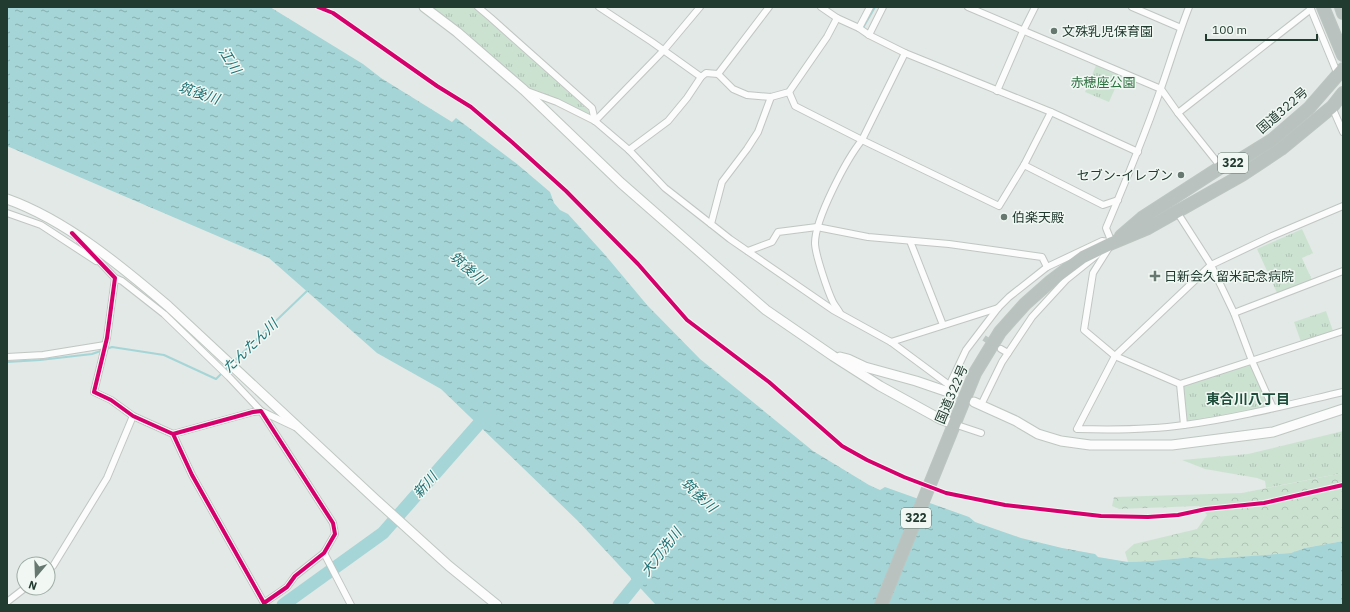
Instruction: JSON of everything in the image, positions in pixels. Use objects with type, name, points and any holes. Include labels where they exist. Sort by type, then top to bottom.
[{"type":"highway","points":[[1323,7],[1343,55]]},
{"type":"highway","points":[[1341,7],[1343,13]]},
{"type":"highway","name":"国道322号","points":[[1112,243],[1142,218],[1221,167],[1238,161],[1272,140],[1309,108],[1340,72]]},
{"type":"highway","name":"国道322号","points":[[881,605],[975,373],[1000,332],[1051,280],[1083,257],[1148,228],[1242,175],[1281,150],[1332,107],[1343,93]]},
{"type":"street","points":[[424,7],[456,32],[524,90],[621,183],[766,310],[833,356],[896,396],[940,419],[952,428],[981,433]]},
{"type":"street","points":[[478,7],[592,108],[595,121]]},
{"type":"street","points":[[599,7],[664,50],[701,77]]},
{"type":"street","points":[[595,121],[664,50],[700,7]]},
{"type":"street","points":[[718,74],[769,7]]},
{"type":"street","points":[[821,7],[837,18],[905,53],[1051,112],[1138,152]]},
{"type":"street","points":[[859,28],[870,7]]},
{"type":"street","points":[[869,35],[882,7]]},
{"type":"street","points":[[968,7],[1161,89],[1221,167]]},
{"type":"street","points":[[997,91],[1035,7]]},
{"type":"street","points":[[1132,7],[1181,28]]},
{"type":"street","points":[[1112,243],[1106,228],[1138,152],[1189,7]]},
{"type":"street","points":[[1178,113],[1311,8],[1340,72]]},
{"type":"street","points":[[629,150],[668,121],[687,98],[701,77],[706,74],[718,74],[733,89],[747,95],[771,97],[789,92],[823,43],[837,18]]},
{"type":"street","points":[[840,313],[833,303],[815,245],[817,227],[831,193],[854,150],[862,140],[905,53]]},
{"type":"street","points":[[524,90],[557,102],[595,121],[629,150],[665,188],[711,224],[833,310],[891,342],[950,390]]},
{"type":"street","points":[[789,92],[795,106],[999,206],[1024,165],[1051,112]]},
{"type":"street","points":[[711,224],[722,182],[747,150],[758,132],[771,97]]},
{"type":"street","points":[[1332,107],[1343,132]]},
{"type":"street","points":[[1024,165],[1104,205],[1118,200]]},
{"type":"street","points":[[7,199],[21,204],[52,220],[103,253],[133,276],[168,306],[302,430],[346,473],[449,566],[497,605]]},
{"type":"street","points":[[1343,206],[1272,236],[1211,265],[1115,356],[1077,429],[1124,430],[1184,425],[1273,408],[1343,392]]},
{"type":"street","points":[[1177,212],[1211,265],[1234,313],[1252,361],[1273,408]]},
{"type":"street","points":[[7,213],[41,225],[104,266]]},
{"type":"street","points":[[748,251],[772,242],[778,232],[817,227],[868,237],[949,244],[1042,257],[1047,268]]},
{"type":"street","points":[[72,233],[115,278],[164,314],[229,377],[261,411],[333,523],[335,534],[324,553],[295,576],[287,587],[264,603],[192,475],[173,434]]},
{"type":"street","points":[[950,390],[966,350],[981,336],[998,308],[1009,297],[1047,268],[1102,240],[1112,243]]},
{"type":"street","points":[[910,241],[943,325]]},
{"type":"street","points":[[1112,243],[1066,280],[1032,317],[977,403],[1016,421],[1038,434],[1061,442],[1090,445],[1172,445],[1272,432],[1343,409]]},
{"type":"street","points":[[1112,243],[1093,273],[1084,330],[1115,356],[1180,384],[1343,330]]},
{"type":"street","points":[[1234,313],[1343,271]]},
{"type":"street","points":[[115,278],[105,345],[94,392],[112,400],[133,416],[173,434],[261,411],[302,430]]},
{"type":"street","points":[[891,342],[998,308]]},
{"type":"street","points":[[7,357],[43,355],[105,345]]},
{"type":"street","points":[[1001,349],[1008,353]]},
{"type":"street","points":[[833,356],[848,359],[865,367],[950,390]]},
{"type":"street","points":[[1180,384],[1184,425]]},
{"type":"street","points":[[56,561],[107,478],[133,416]]},
{"type":"street","points":[[324,553],[351,605]]},
{"type":"street","points":[[7,602],[16,595]]},
{"type":"green space","points":[[430,7],[474,7],[588,110],[590,116],[544,93],[524,88]]},
{"type":"green space","name":"赤穂座公園","points":[[1097,63],[1122,73],[1109,102],[1085,92]]},
{"type":"green space","points":[[1302,229],[1313,253],[1302,258],[1312,280],[1278,295],[1257,249]]},
{"type":"green space","points":[[1326,311],[1333,331],[1301,342],[1294,322]]},
{"type":"green space","points":[[1252,361],[1273,408],[1184,425],[1180,384]]},
{"type":"green space","points":[[1343,431],[1343,473],[1266,488],[1265,481],[1257,478],[1205,469],[1182,460],[1248,454]]},
{"type":"green space","points":[[1343,473],[1343,541],[1305,548],[1291,553],[1209,560],[1194,557],[1128,562],[1125,552],[1134,544],[1197,529],[1207,515],[1199,506],[1119,509],[1112,506],[1114,497],[1242,493]]},
{"type":"water","points":[[7,7],[270,7],[363,64],[381,78],[452,122],[456,118],[517,164],[550,192],[554,203],[560,210],[568,214],[647,305],[700,359],[813,451],[869,485],[880,490],[885,487],[969,517],[975,522],[1021,538],[1095,554],[1098,557],[1128,562],[1194,557],[1209,559],[1291,553],[1305,548],[1343,541],[1343,605],[656,605],[579,522],[441,389],[377,353],[269,258],[7,146]]},
{"type":"waterway","points":[[864,26],[875,7]]},
{"type":"waterway","name":"たんたん川","points":[[232,363],[308,290]]},
{"type":"waterway","name":"たんたん川","points":[[7,362],[92,354],[112,347],[164,355],[216,379],[229,366]]},
{"type":"waterway","name":"新川","points":[[283,605],[383,533],[490,411]]},
{"type":"waterway","name":"大刀洗川","points":[[619,605],[647,570]]},
{"type":"tunnel","points":[[984,338],[995,345]]},
{"type":"cycle path","points":[[318,7],[333,13],[437,86],[471,107],[566,191],[638,264],[687,320],[769,382],[842,446],[867,460],[904,477],[946,493],[1005,505],[1101,516],[1148,517],[1178,515],[1206,509],[1264,503],[1343,485]]},
{"type":"cycle path","points":[[72,233],[115,278],[107,338],[94,392],[111,400],[133,416],[173,434],[192,475],[264,603],[287,587],[295,576],[324,553],[335,534],[333,523],[261,411],[173,434]]},
{"type":"place","name":"文殊乳児保育園","points":[[1054,31]]},
{"type":"place","name":"セブン-イレブン","points":[[1181,175]]},
{"type":"place","name":"伯楽天殿","points":[[1004,217]]},
{"type":"place","name":"日新会久留米記念病院","points":[[1155,276]]},
{"type":"district","name":"東合川八丁目","points":[[1248,399]]},
{"type":"water label","name":"江川","points":[[230,60]]},
{"type":"water label","name":"筑後川","points":[[199,93]]},
{"type":"water label","name":"筑後川","points":[[468,268]]},
{"type":"water label","name":"筑後川","points":[[699,495]]}]
